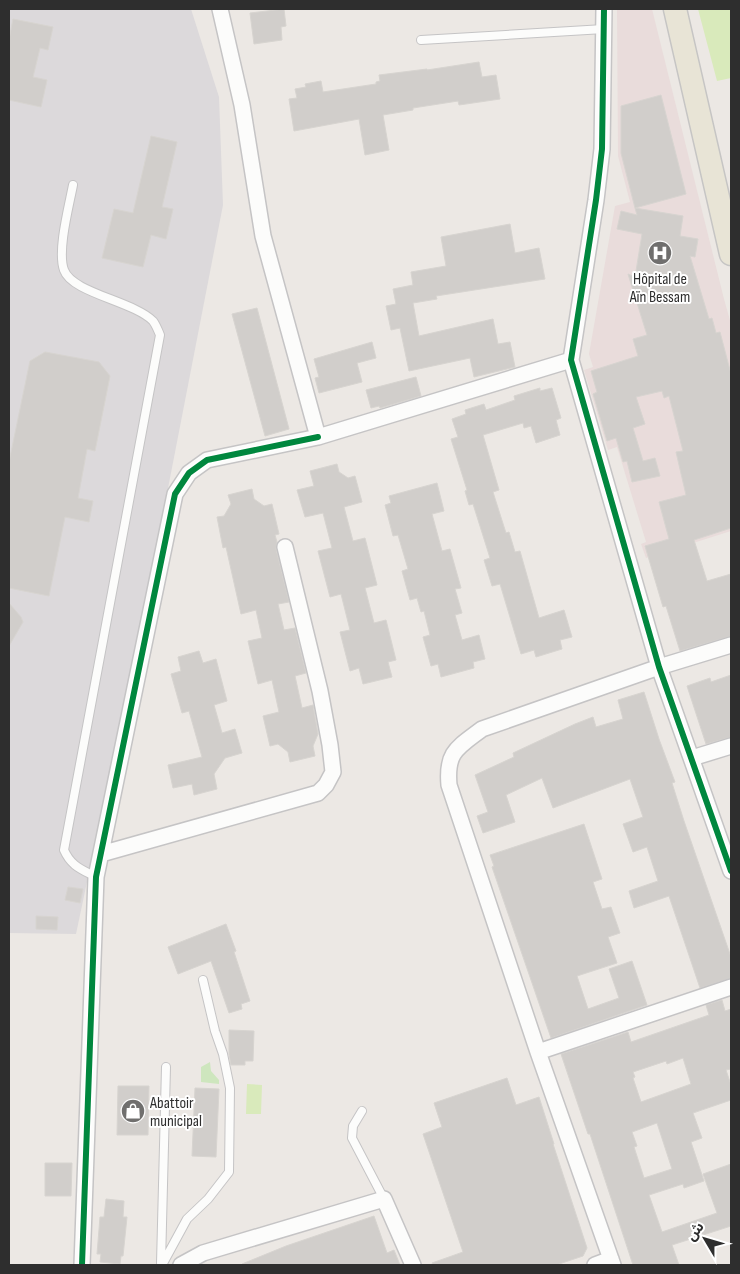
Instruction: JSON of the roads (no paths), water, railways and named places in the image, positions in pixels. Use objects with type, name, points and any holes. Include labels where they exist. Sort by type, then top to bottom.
[{"type":"main road","points":[[675,9],[728,231],[731,254]]},
{"type":"street","points":[[220,9],[242,105],[263,236],[318,436]]},
{"type":"street","points":[[604,9],[602,149],[571,360],[659,667],[731,871]]},
{"type":"street","points":[[82,1265],[96,878],[175,494],[189,473],[207,460],[318,436],[571,360]]},
{"type":"street","points":[[101,854],[318,793],[326,785],[333,772],[330,745],[320,691],[285,547]]},
{"type":"street","points":[[595,1265],[612,1262],[538,1052],[450,785],[448,769],[451,757],[460,746],[482,729],[659,667],[731,645]]},
{"type":"street","points":[[692,758],[731,746]]},
{"type":"street","points":[[538,1052],[731,987]]},
{"type":"street","points":[[181,1265],[205,1259],[384,1199],[413,1265]]},
{"type":"lane","points":[[420,40],[604,29]]},
{"type":"lane","points":[[73,185],[62,248],[64,270],[74,283],[143,313],[154,323],[160,335],[64,850],[68,860],[96,878]]},
{"type":"lane","points":[[161,1265],[187,1219],[208,1199],[229,1172],[228,1081],[203,980]]},
{"type":"lane","points":[[161,1265],[166,1067]]},
{"type":"lane","points":[[362,1111],[353,1126],[352,1138],[384,1199]]},
{"type":"place","name":"Hôpital de Aïn Bessam","points":[[660,253]]},
{"type":"place","name":"Abattoir municipal","points":[[133,1111]]}]
